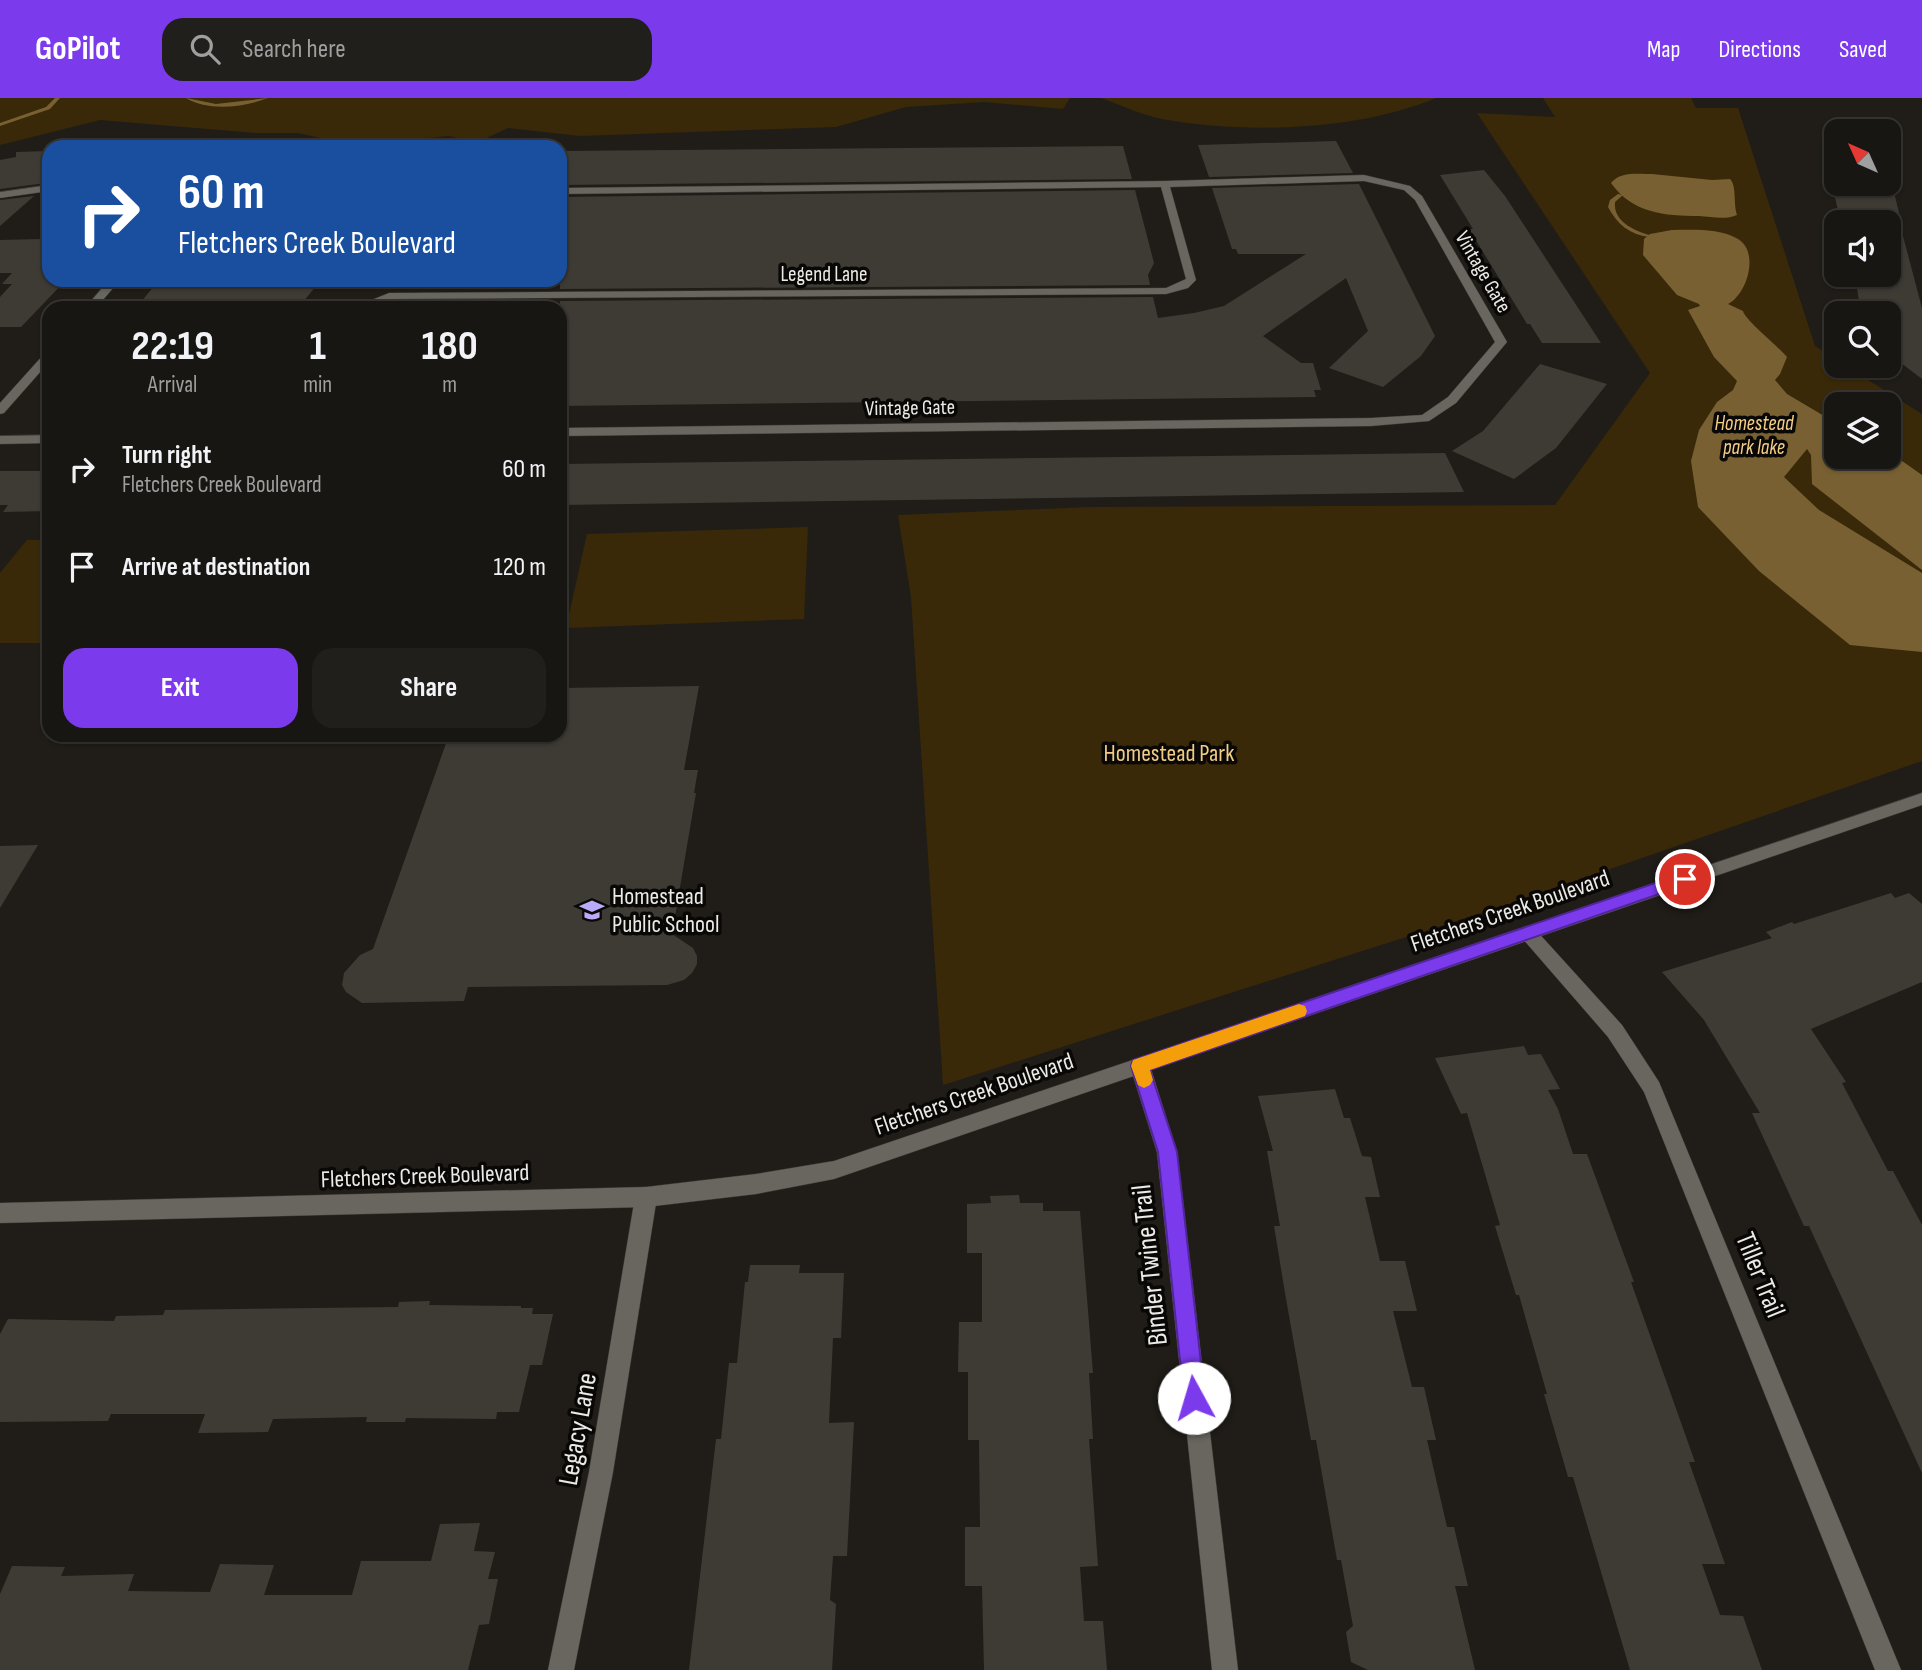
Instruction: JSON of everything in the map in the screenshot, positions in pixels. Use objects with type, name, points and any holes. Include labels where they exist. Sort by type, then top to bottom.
[{"type":"street","name":"Vintage Gate","points":[[567,191],[1165,184],[1364,178],[1407,188],[1419,198],[1501,342],[1452,400],[1425,418],[1371,422],[567,432]]},
{"type":"street","name":"Legend Lane","points":[[376,301],[389,296],[1167,290],[1184,286],[1191,280],[1165,184]]},
{"type":"street","points":[[0,195],[42,189]]},
{"type":"street","points":[[96,301],[109,287]]},
{"type":"street","points":[[0,410],[42,363]]},
{"type":"street","points":[[0,440],[42,439]]},
{"type":"street","name":"Fletchers Creek Boulevard","points":[[0,1213],[646,1196],[756,1184],[834,1170],[1922,799]]},
{"type":"street","name":"Tiller Trail","points":[[1528,933],[1615,1031],[1652,1088],[1888,1670]]},
{"type":"street","name":"Binder Twine Trail","points":[[1140,1066],[1167,1152],[1225,1670]]},
{"type":"street","name":"Legacy Lane","points":[[561,1670],[601,1472],[646,1196]]},
{"type":"green space","points":[[0,98],[1070,98],[1063,109],[984,102],[906,107],[836,127],[580,136],[508,128],[482,140],[448,136],[410,140],[330,140],[298,133],[256,133],[100,120],[0,145]]},
{"type":"green space","points":[[1101,98],[1436,98],[1372,117],[1337,123],[1265,128],[1229,127],[1162,119]]},
{"type":"green space","name":"Homestead Park","points":[[1543,98],[1691,98],[1696,108],[1738,108],[1815,346],[1824,352],[1824,378],[1865,378],[1887,392],[1824,392],[1824,469],[1901,469],[1901,401],[1922,414],[1922,761],[1503,906],[943,1085],[911,597],[898,515],[1091,507],[1555,505],[1650,373],[1477,113],[1555,117]]},
{"type":"green space","points":[[808,527],[804,619],[567,628],[587,534]]},
{"type":"green space","points":[[27,540],[42,540],[42,643],[0,643],[0,573]]},
{"type":"water","points":[[1652,174],[1712,180],[1730,179],[1737,215],[1719,218],[1650,211],[1629,201],[1611,183],[1624,175]]},
{"type":"water","name":"Homestead park lake","points":[[1672,230],[1706,230],[1731,235],[1745,245],[1750,263],[1748,273],[1741,292],[1728,304],[1743,311],[1787,357],[1775,380],[1787,394],[1824,416],[1824,469],[1901,469],[1901,460],[1922,475],[1922,570],[1812,484],[1811,455],[1807,449],[1784,477],[1819,510],[1922,573],[1922,652],[1850,645],[1759,571],[1698,507],[1691,461],[1699,430],[1717,402],[1733,390],[1737,381],[1714,357],[1688,310],[1700,306],[1699,304],[1677,295],[1643,255],[1644,239],[1650,234]]},
{"type":"building","points":[[1336,141],[1353,173],[1209,177],[1198,145]]},
{"type":"building","points":[[1123,146],[1132,179],[567,185],[567,151]]},
{"type":"building","points":[[42,151],[42,184],[0,189],[0,160],[16,157],[16,152]]},
{"type":"building","points":[[1484,170],[1505,196],[1601,343],[1542,343],[1530,324],[1527,324],[1469,229],[1473,229],[1440,175]]},
{"type":"building","points":[[1359,184],[1435,336],[1421,356],[1383,387],[1329,368],[1368,331],[1346,278],[1263,336],[1301,363],[1313,363],[1321,390],[1314,390],[1316,397],[567,406],[567,301],[560,301],[1153,297],[1158,318],[1224,306],[1306,254],[1238,254],[1236,249],[1232,249],[1212,188]]},
{"type":"building","points":[[1135,190],[1154,263],[1148,275],[1150,285],[560,289],[567,287],[567,197]]},
{"type":"building","points":[[34,196],[0,226],[0,200]]},
{"type":"building","points":[[1835,196],[1895,196],[1898,210],[1838,210]]},
{"type":"building","points":[[1901,229],[1922,308],[1922,379],[1901,363],[1901,301],[1859,301],[1857,287],[1901,287]]},
{"type":"building","points":[[42,239],[42,287],[59,287],[46,301],[42,301],[42,305],[21,327],[0,327],[0,297],[12,284],[2,284],[12,273],[0,273],[0,240]]},
{"type":"building","points":[[153,287],[315,287],[304,301],[142,301]]},
{"type":"building","points":[[1540,364],[1607,384],[1556,448],[1514,479],[1452,451],[1483,431]]},
{"type":"building","points":[[1445,453],[1464,492],[567,505],[567,464]]},
{"type":"building","points":[[0,471],[42,471],[42,511],[3,512],[8,505],[0,505]]},
{"type":"building","points":[[699,686],[684,770],[698,770],[696,793],[672,934],[693,948],[697,964],[692,973],[684,980],[667,985],[468,987],[464,1001],[362,1003],[346,992],[342,985],[344,973],[360,955],[373,949],[447,742],[567,742],[567,688]]},
{"type":"building","points":[[38,845],[0,908],[0,846]]},
{"type":"building","points":[[1891,893],[1895,898],[1909,893],[1922,904],[1922,982],[1811,1029],[1846,1082],[1842,1083],[1888,1171],[1893,1171],[1922,1225],[1922,1473],[1809,1226],[1804,1226],[1752,1113],[1760,1113],[1704,1020],[1662,972],[1772,938],[1766,932],[1792,922],[1794,924]]},
{"type":"building","points":[[1524,1046],[1528,1055],[1541,1054],[1560,1089],[1548,1090],[1558,1109],[1573,1154],[1587,1154],[1695,1462],[1689,1462],[1725,1564],[1702,1564],[1720,1615],[1743,1616],[1762,1670],[1630,1670],[1573,1477],[1568,1477],[1519,1295],[1516,1295],[1495,1226],[1500,1225],[1467,1113],[1461,1114],[1435,1058]]},
{"type":"building","points":[[1335,1089],[1344,1118],[1350,1118],[1362,1156],[1371,1157],[1380,1197],[1365,1197],[1380,1261],[1405,1261],[1417,1311],[1393,1311],[1412,1387],[1424,1387],[1436,1440],[1427,1440],[1447,1527],[1454,1527],[1468,1586],[1455,1586],[1475,1670],[1368,1670],[1351,1662],[1346,1632],[1353,1626],[1341,1560],[1337,1560],[1316,1440],[1311,1440],[1274,1226],[1280,1226],[1267,1151],[1273,1151],[1258,1096]]},
{"type":"building","points":[[1019,1195],[1020,1203],[1043,1203],[1043,1211],[1080,1211],[1093,1373],[1089,1373],[1093,1439],[1089,1439],[1098,1566],[1080,1567],[1084,1621],[1103,1621],[1107,1670],[984,1670],[982,1586],[965,1586],[965,1527],[980,1527],[979,1440],[968,1440],[968,1372],[958,1372],[959,1322],[982,1322],[982,1253],[967,1253],[967,1204],[991,1203],[990,1196]]},
{"type":"building","points":[[750,1265],[800,1265],[799,1273],[844,1273],[841,1338],[833,1338],[829,1423],[854,1422],[847,1556],[833,1556],[830,1600],[836,1604],[832,1670],[689,1670],[716,1439],[721,1439],[729,1363],[737,1363],[745,1282],[748,1282]]},
{"type":"building","points":[[430,1301],[429,1305],[521,1306],[533,1308],[532,1314],[553,1314],[542,1365],[530,1365],[519,1412],[497,1412],[496,1419],[406,1418],[405,1422],[366,1422],[367,1417],[273,1419],[268,1432],[198,1433],[205,1414],[111,1414],[108,1421],[0,1422],[0,1334],[8,1319],[114,1321],[116,1316],[163,1315],[165,1310],[398,1307],[399,1302]]},
{"type":"building","points":[[480,1523],[474,1551],[495,1552],[488,1579],[498,1579],[489,1624],[479,1625],[468,1670],[0,1670],[0,1594],[12,1566],[65,1567],[61,1576],[134,1574],[128,1591],[210,1592],[220,1564],[274,1565],[264,1595],[352,1595],[361,1561],[431,1561],[440,1524]]},
{"type":"waterway","points":[[0,125],[48,108],[58,98]]},
{"type":"waterway","points":[[188,98],[216,105],[266,98]]},
{"type":"waterway","points":[[1620,195],[1612,201],[1611,207],[1617,218],[1629,229],[1647,236]]},
{"type":"slow traffic","points":[[1144,1080],[1140,1066],[1299,1011]]},
{"type":"place","name":"Homestead Public School","points":[[592,910]]},
{"type":"route","points":[[1194,1398],[1167,1152],[1140,1066],[1685,879]]}]
